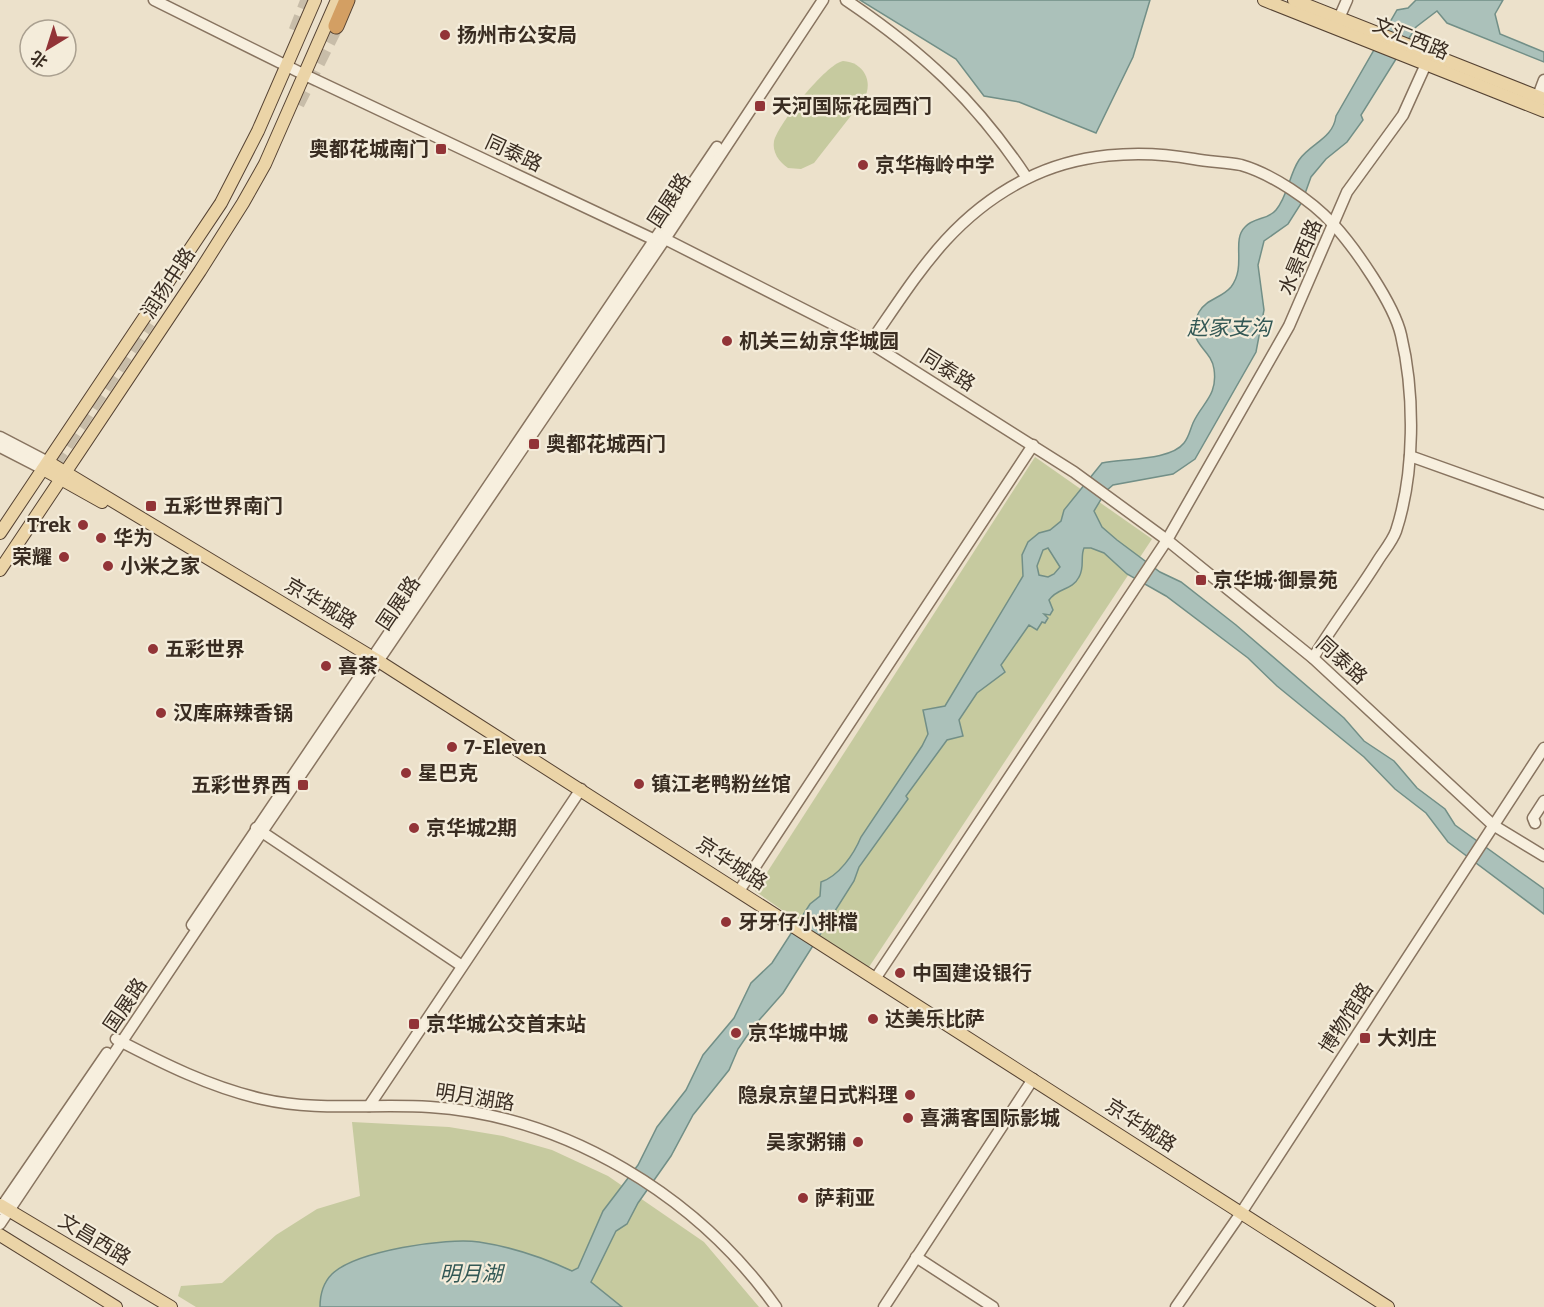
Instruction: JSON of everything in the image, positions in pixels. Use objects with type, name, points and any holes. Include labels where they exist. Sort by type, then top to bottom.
[{"type":"highway","points":[[336,26],[347,0]]},
{"type":"main road","name":"润扬中路","points":[[0,533],[221,203],[258,131],[315,0]]},
{"type":"main road","name":"润扬中路","points":[[0,570],[243,203],[265,164],[337,0]]},
{"type":"main road","name":"文汇西路","points":[[1264,0],[1337,23],[1541,98]]},
{"type":"main road","name":"文汇西路","points":[[1294,0],[1337,23]]},
{"type":"main road","name":"文汇西路","points":[[1393,45],[1426,64],[1544,111]]},
{"type":"main road","name":"京华城路","points":[[46,465],[374,663],[579,792],[1239,1216],[1376,1307]]},
{"type":"main road","name":"京华城路","points":[[579,792],[740,891],[783,923]]},
{"type":"main road","name":"京华城路","points":[[829,953],[875,979],[1031,1082]]},
{"type":"main road","name":"文昌西路","points":[[3,1208],[171,1307]]},
{"type":"main road","name":"京华城路","points":[[1239,1216],[1388,1307]]},
{"type":"main road","points":[[0,1235],[116,1307]]},
{"type":"street","name":"同泰路","points":[[154,0],[304,75],[660,239],[870,344],[1074,472],[1167,540],[1313,658],[1493,825],[1544,856]]},
{"type":"street","name":"国展路","points":[[660,239],[816,0]]},
{"type":"street","name":"国展路","points":[[0,1224],[3,1208],[119,1041],[259,830],[823,0]]},
{"type":"street","points":[[846,0],[933,64],[1003,143],[1026,178]]},
{"type":"street","points":[[1337,23],[1347,0]]},
{"type":"street","name":"水景西路","points":[[875,979],[1167,540],[1289,326],[1347,192],[1403,115],[1426,64]]},
{"type":"street","points":[[1541,98],[1544,80]]},
{"type":"street","points":[[870,344],[935,249],[988,202],[1026,178],[1094,157],[1137,153],[1241,165],[1274,180],[1333,225],[1383,296],[1401,333],[1409,388],[1410,456],[1406,494],[1395,534],[1313,658]]},
{"type":"street","points":[[0,437],[46,465]]},
{"type":"street","points":[[740,891],[1033,445]]},
{"type":"street","points":[[0,447],[46,465]]},
{"type":"street","points":[[1410,456],[1544,504]]},
{"type":"street","name":"博物馆路","points":[[1176,1307],[1239,1216],[1544,748]]},
{"type":"street","points":[[369,1107],[579,792]]},
{"type":"street","points":[[1535,823],[1533,818],[1544,801]]},
{"type":"street","points":[[259,830],[462,966]]},
{"type":"street","name":"明月湖路","points":[[119,1041],[201,1082],[263,1100],[318,1107],[430,1107],[527,1125],[577,1144],[615,1164],[664,1196],[718,1238],[755,1278],[776,1307]]},
{"type":"street","points":[[884,1307],[1031,1082]]},
{"type":"street","points":[[916,1257],[993,1307]]},
{"type":"green space","points":[[843,61],[856,65],[865,74],[868,86],[864,99],[814,163],[801,169],[788,168],[775,153],[774,141],[777,133],[815,83],[826,72]]},
{"type":"green space","points":[[1035,457],[1152,539],[867,970],[755,891]]},
{"type":"green space","points":[[352,1122],[449,1127],[503,1136],[552,1150],[608,1176],[704,1242],[759,1307],[196,1307],[178,1296],[181,1286],[222,1283],[276,1235],[317,1209],[360,1196]]},
{"type":"water","points":[[860,0],[1150,0],[1133,57],[1096,133],[1019,102],[984,96],[956,59]]},
{"type":"water","points":[[1416,0],[1503,0],[1495,14],[1500,34],[1544,52],[1544,62],[1447,23],[1437,11],[1416,27],[1361,115],[1363,120],[1347,142],[1326,159],[1311,177],[1302,202],[1288,224],[1264,241],[1258,265],[1264,310],[1256,352],[1195,459],[1173,474],[1113,485],[1106,491],[1094,511],[1102,527],[1117,540],[1160,572],[1181,582],[1236,625],[1344,718],[1364,741],[1394,761],[1417,788],[1445,809],[1455,825],[1544,889],[1544,914],[1448,842],[1426,813],[1395,789],[1364,757],[1277,686],[1248,658],[1166,596],[1127,574],[1104,553],[1084,548],[1079,577],[1073,585],[1056,593],[1049,600],[1053,610],[1050,615],[1044,614],[1048,618],[1045,623],[1042,622],[1037,630],[1029,625],[1001,665],[1005,672],[977,693],[959,720],[963,736],[947,740],[906,796],[908,799],[859,867],[854,881],[783,993],[753,1027],[738,1049],[729,1070],[693,1115],[671,1156],[638,1203],[627,1224],[616,1231],[591,1282],[622,1307],[320,1307],[321,1293],[326,1281],[344,1266],[381,1252],[425,1244],[479,1242],[527,1253],[572,1271],[578,1268],[603,1211],[638,1165],[657,1127],[686,1090],[703,1055],[734,1018],[751,983],[772,963],[810,904],[820,896],[821,882],[840,870],[850,857],[922,746],[928,734],[923,710],[945,706],[1023,576],[1022,555],[1028,542],[1061,521],[1064,510],[1102,463],[1158,456],[1177,449],[1186,441],[1193,423],[1211,393],[1215,378],[1212,362],[1199,344],[1194,331],[1199,312],[1206,304],[1231,287],[1238,271],[1241,233],[1249,224],[1276,210],[1299,160],[1331,130],[1336,116],[1397,10],[1408,8]],"holes":[[[1048,548],[1060,567],[1048,577],[1039,575],[1037,566],[1043,550]]]},
{"type":"tunnel","points":[[296,31],[308,0]]},
{"type":"tunnel","points":[[297,104],[336,26]]},
{"type":"tunnel","points":[[53,464],[148,322]]},
{"type":"place","name":"扬州市公安局","points":[[445,35]]},
{"type":"place","name":"天河国际花园西门","points":[[760,106]]},
{"type":"place","name":"奥都花城南门","points":[[441,149]]},
{"type":"place","name":"京华梅岭中学","points":[[863,165]]},
{"type":"place","name":"机关三幼京华城园","points":[[727,341]]},
{"type":"place","name":"奥都花城西门","points":[[534,444]]},
{"type":"place","name":"五彩世界南门","points":[[151,506]]},
{"type":"place","name":"Trek","points":[[83,525]]},
{"type":"place","name":"华为","points":[[101,538]]},
{"type":"place","name":"荣耀","points":[[64,557]]},
{"type":"place","name":"小米之家","points":[[108,566]]},
{"type":"place","name":"京华城·御景苑","points":[[1201,580]]},
{"type":"place","name":"五彩世界","points":[[153,649]]},
{"type":"place","name":"喜茶","points":[[326,666]]},
{"type":"place","name":"汉库麻辣香锅","points":[[161,713]]},
{"type":"place","name":"7-Eleven","points":[[452,747]]},
{"type":"place","name":"星巴克","points":[[406,773]]},
{"type":"place","name":"镇江老鸭粉丝馆","points":[[639,784]]},
{"type":"place","name":"五彩世界西","points":[[303,785]]},
{"type":"place","name":"京华城2期","points":[[414,828]]},
{"type":"place","name":"牙牙仔小排檔","points":[[726,922]]},
{"type":"place","name":"中国建设银行","points":[[900,973]]},
{"type":"place","name":"达美乐比萨","points":[[873,1019]]},
{"type":"place","name":"京华城公交首末站","points":[[414,1024]]},
{"type":"place","name":"京华城中城","points":[[736,1033]]},
{"type":"place","name":"大刘庄","points":[[1365,1038]]},
{"type":"place","name":"隐泉京望日式料理","points":[[910,1095]]},
{"type":"place","name":"喜满客国际影城","points":[[908,1118]]},
{"type":"place","name":"吴家粥铺","points":[[858,1142]]},
{"type":"place","name":"萨莉亚","points":[[803,1198]]},
{"type":"water label","name":"赵家支沟","points":[[1229,328]]},
{"type":"water label","name":"明月湖","points":[[471,1274]]}]
